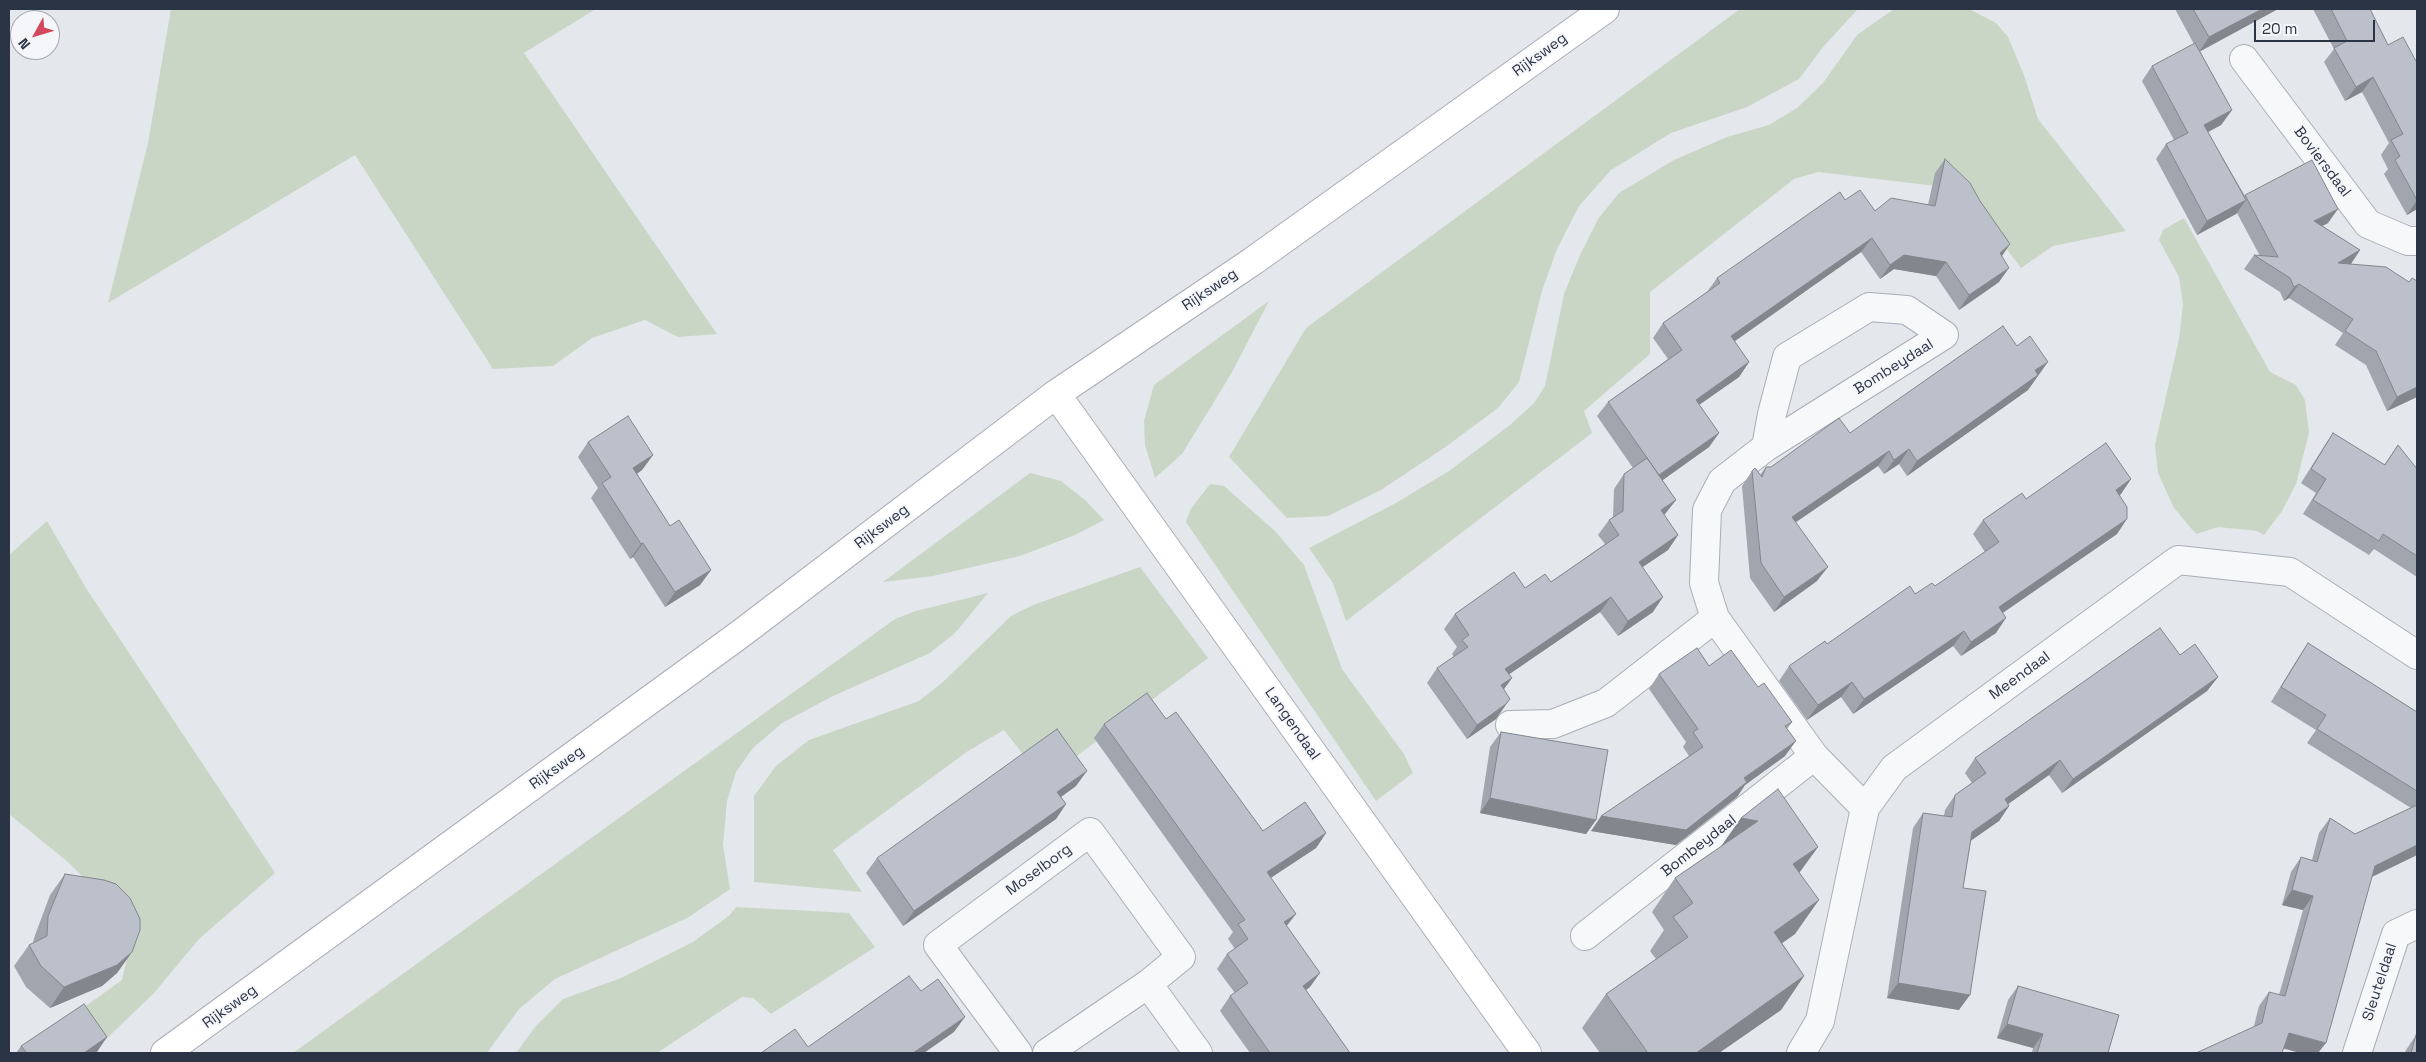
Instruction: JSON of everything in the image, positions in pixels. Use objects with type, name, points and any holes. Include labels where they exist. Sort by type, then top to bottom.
[{"type":"main road","name":"Rijksweg","points":[[166,1053],[739,635],[1056,394],[1253,261],[1605,9]]},
{"type":"main road","name":"Langendaal","points":[[1056,394],[1527,1053]]},
{"type":"street","name":"Boviersdaal","points":[[2244,59],[2368,224],[2408,241],[2417,241]]},
{"type":"street","name":"Bombeydaal","points":[[1766,447],[1772,414],[1788,357],[1869,307],[1907,310],[1944,335],[1766,447],[1722,481],[1707,510],[1704,582],[1715,618],[1814,756],[1865,808]]},
{"type":"street","name":"Meendaal","points":[[1802,1053],[1820,1022],[1865,808],[1894,768],[2178,560],[2290,572],[2417,655]]},
{"type":"street","points":[[1510,725],[1553,724],[1606,703],[1715,618]]},
{"type":"street","name":"Bombeydaal","points":[[1584,936],[1814,756]]},
{"type":"street","name":"Moselborg","points":[[1018,1053],[938,945],[1090,832],[1181,957],[1148,984],[1047,1053]]},
{"type":"street","name":"Sleuteldaal","points":[[2357,1053],[2396,934],[2417,924]]},
{"type":"street","points":[[1148,984],[1198,1053]]},
{"type":"green space","points":[[171,9],[593,9],[524,53],[717,334],[678,337],[645,320],[592,338],[553,366],[493,369],[355,155],[108,303],[148,143]]},
{"type":"green space","points":[[1740,9],[1858,9],[1823,47],[1799,79],[1747,107],[1671,133],[1611,170],[1579,206],[1557,249],[1542,291],[1519,382],[1498,408],[1444,448],[1381,490],[1328,516],[1287,518],[1229,457],[1306,328]]},
{"type":"green space","points":[[1894,9],[1969,9],[1996,23],[2008,37],[2024,75],[2038,119],[2126,231],[2053,246],[2021,268],[1961,189],[1818,172],[1794,179],[1650,292],[1650,354],[1584,411],[1592,433],[1346,621],[1333,583],[1309,548],[1396,503],[1449,471],[1510,425],[1534,403],[1545,386],[1564,294],[1580,255],[1598,219],[1619,193],[1674,160],[1727,137],[1769,125],[1797,108],[1823,83],[1857,35]]},
{"type":"green space","points":[[2184,218],[2270,372],[2296,385],[2305,400],[2309,433],[2296,484],[2282,511],[2264,535],[2257,531],[2218,527],[2196,534],[2174,508],[2158,473],[2155,445],[2179,339],[2183,304],[2179,277],[2159,240],[2163,230]]},
{"type":"green space","points":[[1269,301],[1231,374],[1182,454],[1155,478],[1145,445],[1144,421],[1154,385]]},
{"type":"green space","points":[[1030,473],[1061,481],[1085,500],[1104,520],[1075,535],[1020,556],[933,576],[883,582]]},
{"type":"green space","points":[[1210,484],[1224,486],[1275,531],[1304,565],[1342,669],[1404,754],[1413,773],[1376,801],[1186,522],[1190,510]]},
{"type":"green space","points":[[47,521],[86,588],[275,873],[199,939],[154,993],[105,1040],[72,1016],[122,980],[134,928],[69,863],[9,814],[9,555]]},
{"type":"green space","points":[[1140,567],[1208,658],[1054,773],[1029,762],[1004,730],[968,751],[833,850],[862,892],[754,882],[754,796],[776,766],[809,740],[919,701],[943,682],[1011,616],[1033,605]]},
{"type":"green space","points":[[988,593],[955,633],[930,653],[833,696],[782,723],[753,748],[736,772],[727,801],[723,845],[730,889],[689,917],[555,979],[519,1009],[487,1053],[293,1053],[895,619],[916,611]]},
{"type":"green space","points":[[736,907],[849,913],[875,947],[771,1014],[753,998],[742,997],[657,1053],[516,1053],[535,1027],[563,999],[621,978],[693,942],[730,915]]},
{"type":"building","points":[[2193,9],[2262,9],[2209,37]]},
{"type":"building","points":[[2331,9],[2370,9],[2388,45],[2403,37],[2417,63],[2417,200],[2395,160],[2400,156],[2391,140],[2403,134],[2373,77],[2356,87],[2334,48],[2347,41]]},
{"type":"building","points":[[2195,43],[2232,110],[2204,125],[2246,200],[2207,221],[2166,144],[2188,133],[2152,66]]},
{"type":"building","points":[[1945,159],[1970,183],[1980,201],[2010,244],[2000,253],[2009,268],[1969,295],[1946,262],[1904,255],[1890,265],[1872,238],[1731,336],[1749,362],[1696,400],[1719,433],[1659,475],[1608,402],[1682,350],[1663,323],[1720,283],[1717,278],[1840,192],[1845,200],[1860,190],[1875,211],[1891,198],[1935,206]]},
{"type":"building","points":[[2312,160],[2338,209],[2314,221],[2360,250],[2338,263],[2386,267],[2409,282],[2412,278],[2417,281],[2417,387],[2397,397],[2376,351],[2345,331],[2353,319],[2299,284],[2294,287],[2290,278],[2254,255],[2278,257],[2245,195]]},
{"type":"building","points":[[2003,326],[2017,346],[2030,336],[2048,362],[2035,370],[2038,375],[1917,461],[1909,449],[1894,460],[1889,451],[1792,517],[1828,567],[1784,597],[1761,563],[1752,471],[1755,468],[1762,477],[1766,467],[1771,467],[1839,418],[1850,433]]},
{"type":"building","points":[[628,416],[653,455],[633,468],[670,526],[679,520],[711,570],[675,592],[643,543],[641,544],[602,483],[611,477],[588,442]]},
{"type":"building","points":[[2333,433],[2385,465],[2398,445],[2417,469],[2417,556],[2383,534],[2379,541],[2313,500],[2326,479],[2311,469]]},
{"type":"building","points":[[2106,443],[2131,479],[2116,490],[2127,507],[2127,519],[1999,607],[2006,618],[1971,642],[1964,631],[1864,699],[1852,682],[1818,705],[1789,666],[1825,641],[1827,644],[1910,586],[1915,594],[1932,583],[1935,586],[1999,542],[1983,520],[2022,493],[2026,499]]},
{"type":"building","points":[[1647,458],[1676,500],[1661,510],[1678,535],[1639,562],[1663,597],[1628,621],[1611,597],[1505,669],[1512,678],[1501,685],[1510,699],[1477,725],[1437,668],[1468,647],[1462,640],[1469,635],[1455,614],[1514,572],[1525,588],[1545,574],[1551,582],[1619,535],[1609,520],[1623,511],[1624,474]]},
{"type":"building","points":[[2160,628],[2180,655],[2195,644],[2218,677],[2073,779],[2060,760],[2005,799],[2009,806],[1972,832],[1963,888],[1986,891],[1970,995],[1898,983],[1923,813],[1952,817],[1955,795],[1986,773],[1975,758]]},
{"type":"building","points":[[2308,643],[2417,712],[2417,791],[2317,729],[2326,715],[2281,687]]},
{"type":"building","points":[[1697,648],[1709,666],[1731,650],[1758,687],[1764,683],[1792,722],[1785,726],[1796,741],[1744,778],[1747,782],[1686,830],[1601,816],[1703,747],[1693,732],[1698,729],[1659,674]]},
{"type":"building","points":[[1147,693],[1166,719],[1176,712],[1263,831],[1305,802],[1326,833],[1267,872],[1296,914],[1284,922],[1320,973],[1303,986],[1350,1053],[1270,1053],[1230,996],[1248,983],[1227,954],[1248,939],[1238,924],[1245,920],[1104,724]]},
{"type":"building","points":[[1057,729],[1087,771],[1057,792],[1066,804],[914,911],[877,858]]},
{"type":"building","points":[[1501,732],[1608,750],[1596,820],[1490,798]]},
{"type":"building","points":[[1778,789],[1818,847],[1793,864],[1819,900],[1774,932],[1804,976],[1696,1053],[1648,1053],[1606,994],[1688,937],[1673,917],[1693,903],[1675,878],[1758,821],[1741,818]]},
{"type":"building","points":[[2417,805],[2417,845],[2375,866],[2326,1043],[2289,1033],[2282,1053],[2196,1053],[2262,1023],[2269,992],[2285,996],[2313,896],[2292,890],[2301,857],[2317,862],[2330,818],[2355,834]]},
{"type":"building","points":[[65,874],[104,880],[116,884],[130,898],[140,919],[140,930],[132,952],[117,965],[64,987],[41,966],[29,945],[47,936],[48,916]]},
{"type":"building","points":[[909,976],[921,991],[938,979],[965,1017],[913,1053],[761,1053],[795,1029],[808,1047]]},
{"type":"building","points":[[2018,986],[2119,1015],[2108,1053],[2037,1053],[2043,1034],[2007,1024]]},
{"type":"building","points":[[84,1004],[107,1037],[84,1053],[27,1053],[21,1046]]},
{"type":"building","points":[[2416,1035],[2417,1053],[2411,1053]]}]
